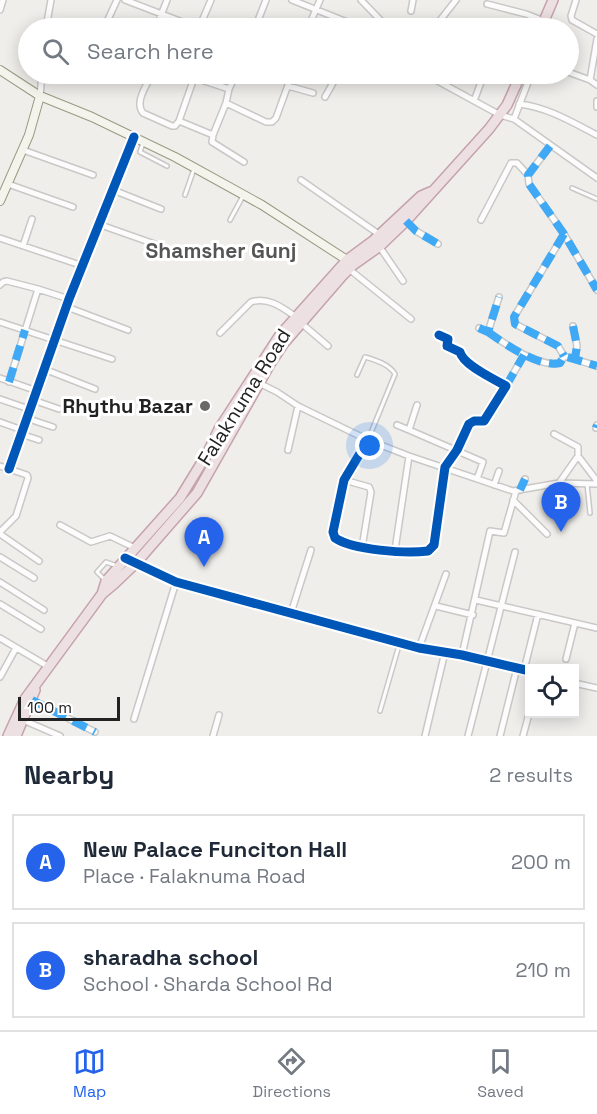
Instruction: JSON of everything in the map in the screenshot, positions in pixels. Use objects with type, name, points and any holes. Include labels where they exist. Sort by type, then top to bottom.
[{"type":"highway","points":[[546,18],[553,0]]},
{"type":"highway","name":"Falaknuma Road","points":[[8,736],[25,699],[102,594],[136,563],[197,493],[272,345],[421,196],[430,192],[500,115],[516,84]]},
{"type":"highway","name":"Falaknuma Road","points":[[378,240],[406,221],[428,199],[430,192]]},
{"type":"highway","name":"Falaknuma Road","points":[[102,594],[106,581],[180,498],[255,381]]},
{"type":"highway","name":"Falaknuma Road","points":[[16,736],[36,685]]},
{"type":"main road","points":[[0,70],[18,82]]},
{"type":"main road","points":[[22,84],[40,96],[134,137],[244,195],[350,265]]},
{"type":"main road","points":[[0,201],[23,150],[40,96]]},
{"type":"street","points":[[0,10],[3,0]]},
{"type":"street","points":[[48,18],[51,0]]},
{"type":"street","points":[[109,18],[117,0]]},
{"type":"street","points":[[125,0],[172,18]]},
{"type":"street","points":[[160,18],[167,0]]},
{"type":"street","points":[[203,18],[211,0]]},
{"type":"street","points":[[259,18],[266,0]]},
{"type":"street","points":[[292,0],[336,18]]},
{"type":"street","points":[[312,18],[320,0]]},
{"type":"street","points":[[361,0],[378,18]]},
{"type":"street","points":[[411,11],[412,0]]},
{"type":"street","points":[[442,18],[456,0]]},
{"type":"street","points":[[572,18],[576,0]]},
{"type":"street","points":[[487,4],[526,14],[532,18]]},
{"type":"street","points":[[579,24],[597,34]]},
{"type":"street","points":[[590,80],[597,39]]},
{"type":"street","points":[[579,76],[590,80],[597,86]]},
{"type":"street","points":[[40,96],[41,84]]},
{"type":"street","points":[[148,84],[139,104],[140,110],[172,126],[179,121],[192,84]]},
{"type":"street","points":[[213,84],[229,89]]},
{"type":"street","points":[[231,84],[213,135],[213,144],[244,162]]},
{"type":"street","points":[[325,97],[332,84]]},
{"type":"street","points":[[443,84],[500,115],[514,119],[597,178]]},
{"type":"street","points":[[474,101],[480,84]]},
{"type":"street","points":[[514,119],[527,84]]},
{"type":"street","points":[[226,103],[266,122],[273,122],[288,86],[313,93]]},
{"type":"street","points":[[597,101],[597,106]]},
{"type":"street","points":[[519,104],[558,115],[597,135]]},
{"type":"street","points":[[179,121],[213,135]]},
{"type":"street","points":[[9,469],[69,299],[134,137]]},
{"type":"street","points":[[528,175],[550,146]]},
{"type":"street","points":[[23,150],[93,176]]},
{"type":"street","points":[[481,220],[511,163],[517,163],[528,175],[529,184],[564,234],[597,290]]},
{"type":"street","points":[[300,180],[378,240],[403,281]]},
{"type":"street","points":[[8,184],[73,207]]},
{"type":"street","points":[[112,190],[161,209]]},
{"type":"street","points":[[23,246],[32,219]]},
{"type":"street","points":[[406,221],[416,231],[438,244]]},
{"type":"street","points":[[98,224],[166,248]]},
{"type":"street","points":[[564,234],[514,317],[515,324],[558,346],[564,356],[597,366]]},
{"type":"street","points":[[0,238],[83,266]]},
{"type":"street","points":[[350,265],[411,319]]},
{"type":"street","points":[[0,285],[7,281],[69,299]]},
{"type":"street","points":[[9,382],[38,289]]},
{"type":"street","points":[[488,332],[499,297]]},
{"type":"street","points":[[220,333],[251,302],[256,300],[279,305],[328,346]]},
{"type":"street","points":[[67,307],[128,330]]},
{"type":"street","points":[[0,332],[2,323],[112,359]]},
{"type":"street","points":[[573,326],[577,346],[575,358]]},
{"type":"street","points":[[479,328],[524,354],[555,364],[560,363],[564,356]]},
{"type":"street","points":[[440,335],[448,339],[447,346],[460,352],[462,357],[475,367],[506,386]]},
{"type":"street","points":[[368,440],[345,480],[333,532],[338,540],[362,548],[428,551],[434,545],[445,467],[457,450],[469,424],[474,421],[482,423],[486,420],[524,354]]},
{"type":"street","points":[[45,369],[95,388]]},
{"type":"street","points":[[0,378],[37,391]]},
{"type":"street","points":[[255,381],[298,406],[368,440],[494,484],[518,490],[559,483],[597,483],[578,456],[578,447],[554,434]]},
{"type":"street","points":[[0,399],[29,409]]},
{"type":"street","points":[[33,400],[59,409]]},
{"type":"street","points":[[409,430],[417,405]]},
{"type":"street","points":[[288,450],[298,406]]},
{"type":"street","points":[[26,418],[53,427]]},
{"type":"street","points":[[0,422],[39,440]]},
{"type":"street","points":[[397,425],[483,462],[477,478]]},
{"type":"street","points":[[394,550],[409,456]]},
{"type":"street","points":[[559,483],[578,456]]},
{"type":"street","points":[[0,466],[27,475],[28,478],[16,516],[0,533],[39,561]]},
{"type":"street","points":[[494,484],[499,471]]},
{"type":"street","points":[[462,655],[490,531],[504,533],[513,500],[525,479]]},
{"type":"street","points":[[345,480],[369,487],[371,492],[362,548]]},
{"type":"street","points":[[513,500],[547,534]]},
{"type":"street","points":[[60,525],[91,542],[110,536],[135,548]]},
{"type":"street","points":[[291,613],[311,550]]},
{"type":"street","points":[[468,736],[515,552]]},
{"type":"street","points":[[0,557],[34,578]]},
{"type":"street","points":[[125,558],[176,582],[419,648],[525,670]]},
{"type":"street","points":[[419,648],[447,574]]},
{"type":"street","points":[[0,582],[45,610]]},
{"type":"street","points":[[134,719],[176,582]]},
{"type":"street","points":[[476,600],[597,628]]},
{"type":"street","points":[[0,604],[41,629]]},
{"type":"street","points":[[436,606],[472,615]]},
{"type":"street","points":[[528,664],[538,614]]},
{"type":"street","points":[[566,659],[575,623]]},
{"type":"street","points":[[0,638],[49,667]]},
{"type":"street","points":[[0,677],[16,648]]},
{"type":"street","points":[[425,736],[444,652]]},
{"type":"street","points":[[500,736],[517,668]]},
{"type":"street","points":[[579,684],[597,688]]},
{"type":"street","points":[[32,700],[95,732]]},
{"type":"street","points":[[213,736],[219,715]]},
{"type":"street","points":[[523,736],[528,718]]},
{"type":"street","points":[[23,720],[60,736]]},
{"type":"lane","points":[[144,142],[140,152],[166,166]]},
{"type":"lane","points":[[185,195],[194,168]]},
{"type":"lane","points":[[572,188],[597,199]]},
{"type":"lane","points":[[230,220],[244,195]]},
{"type":"lane","points":[[357,375],[365,357],[372,358],[388,367],[395,374],[368,440]]},
{"type":"lane","points":[[587,484],[590,513]]},
{"type":"lane","points":[[380,711],[400,642]]},
{"type":"marked path","points":[[550,146],[528,175],[529,184],[564,234],[597,290]]},
{"type":"marked path","points":[[406,221],[416,231],[438,244]]},
{"type":"marked path","points":[[564,234],[514,317],[515,324],[558,346],[564,356]]},
{"type":"marked path","points":[[479,328],[488,332],[499,297]]},
{"type":"marked path","points":[[573,326],[577,346],[575,358]]},
{"type":"marked path","points":[[9,382],[25,330]]},
{"type":"marked path","points":[[488,332],[532,359],[552,364],[560,363],[564,356],[597,366]]},
{"type":"marked path","points":[[506,386],[524,355]]},
{"type":"marked path","points":[[520,490],[525,479]]},
{"type":"marked path","points":[[32,700],[95,732]]},
{"type":"cycle path","points":[[9,469],[69,299],[134,137]]},
{"type":"cycle path","points":[[368,440],[344,480],[333,532],[335,538],[354,546],[380,550],[428,551],[434,545],[445,467],[457,450],[469,424],[474,421],[484,421],[506,386],[473,367],[460,352],[447,346],[448,339],[439,335]]},
{"type":"cycle path","points":[[125,558],[176,582],[419,648],[462,655],[525,670]]},
{"type":"place","name":"Rhythu Bazar","points":[[205,406]]},
{"type":"place","name":"sharadha school","points":[[561,532]]},
{"type":"place","name":"New Palace Funciton Hall","points":[[204,567]]},
{"type":"district","name":"Shamsher Gunj","points":[[221,251]]}]
